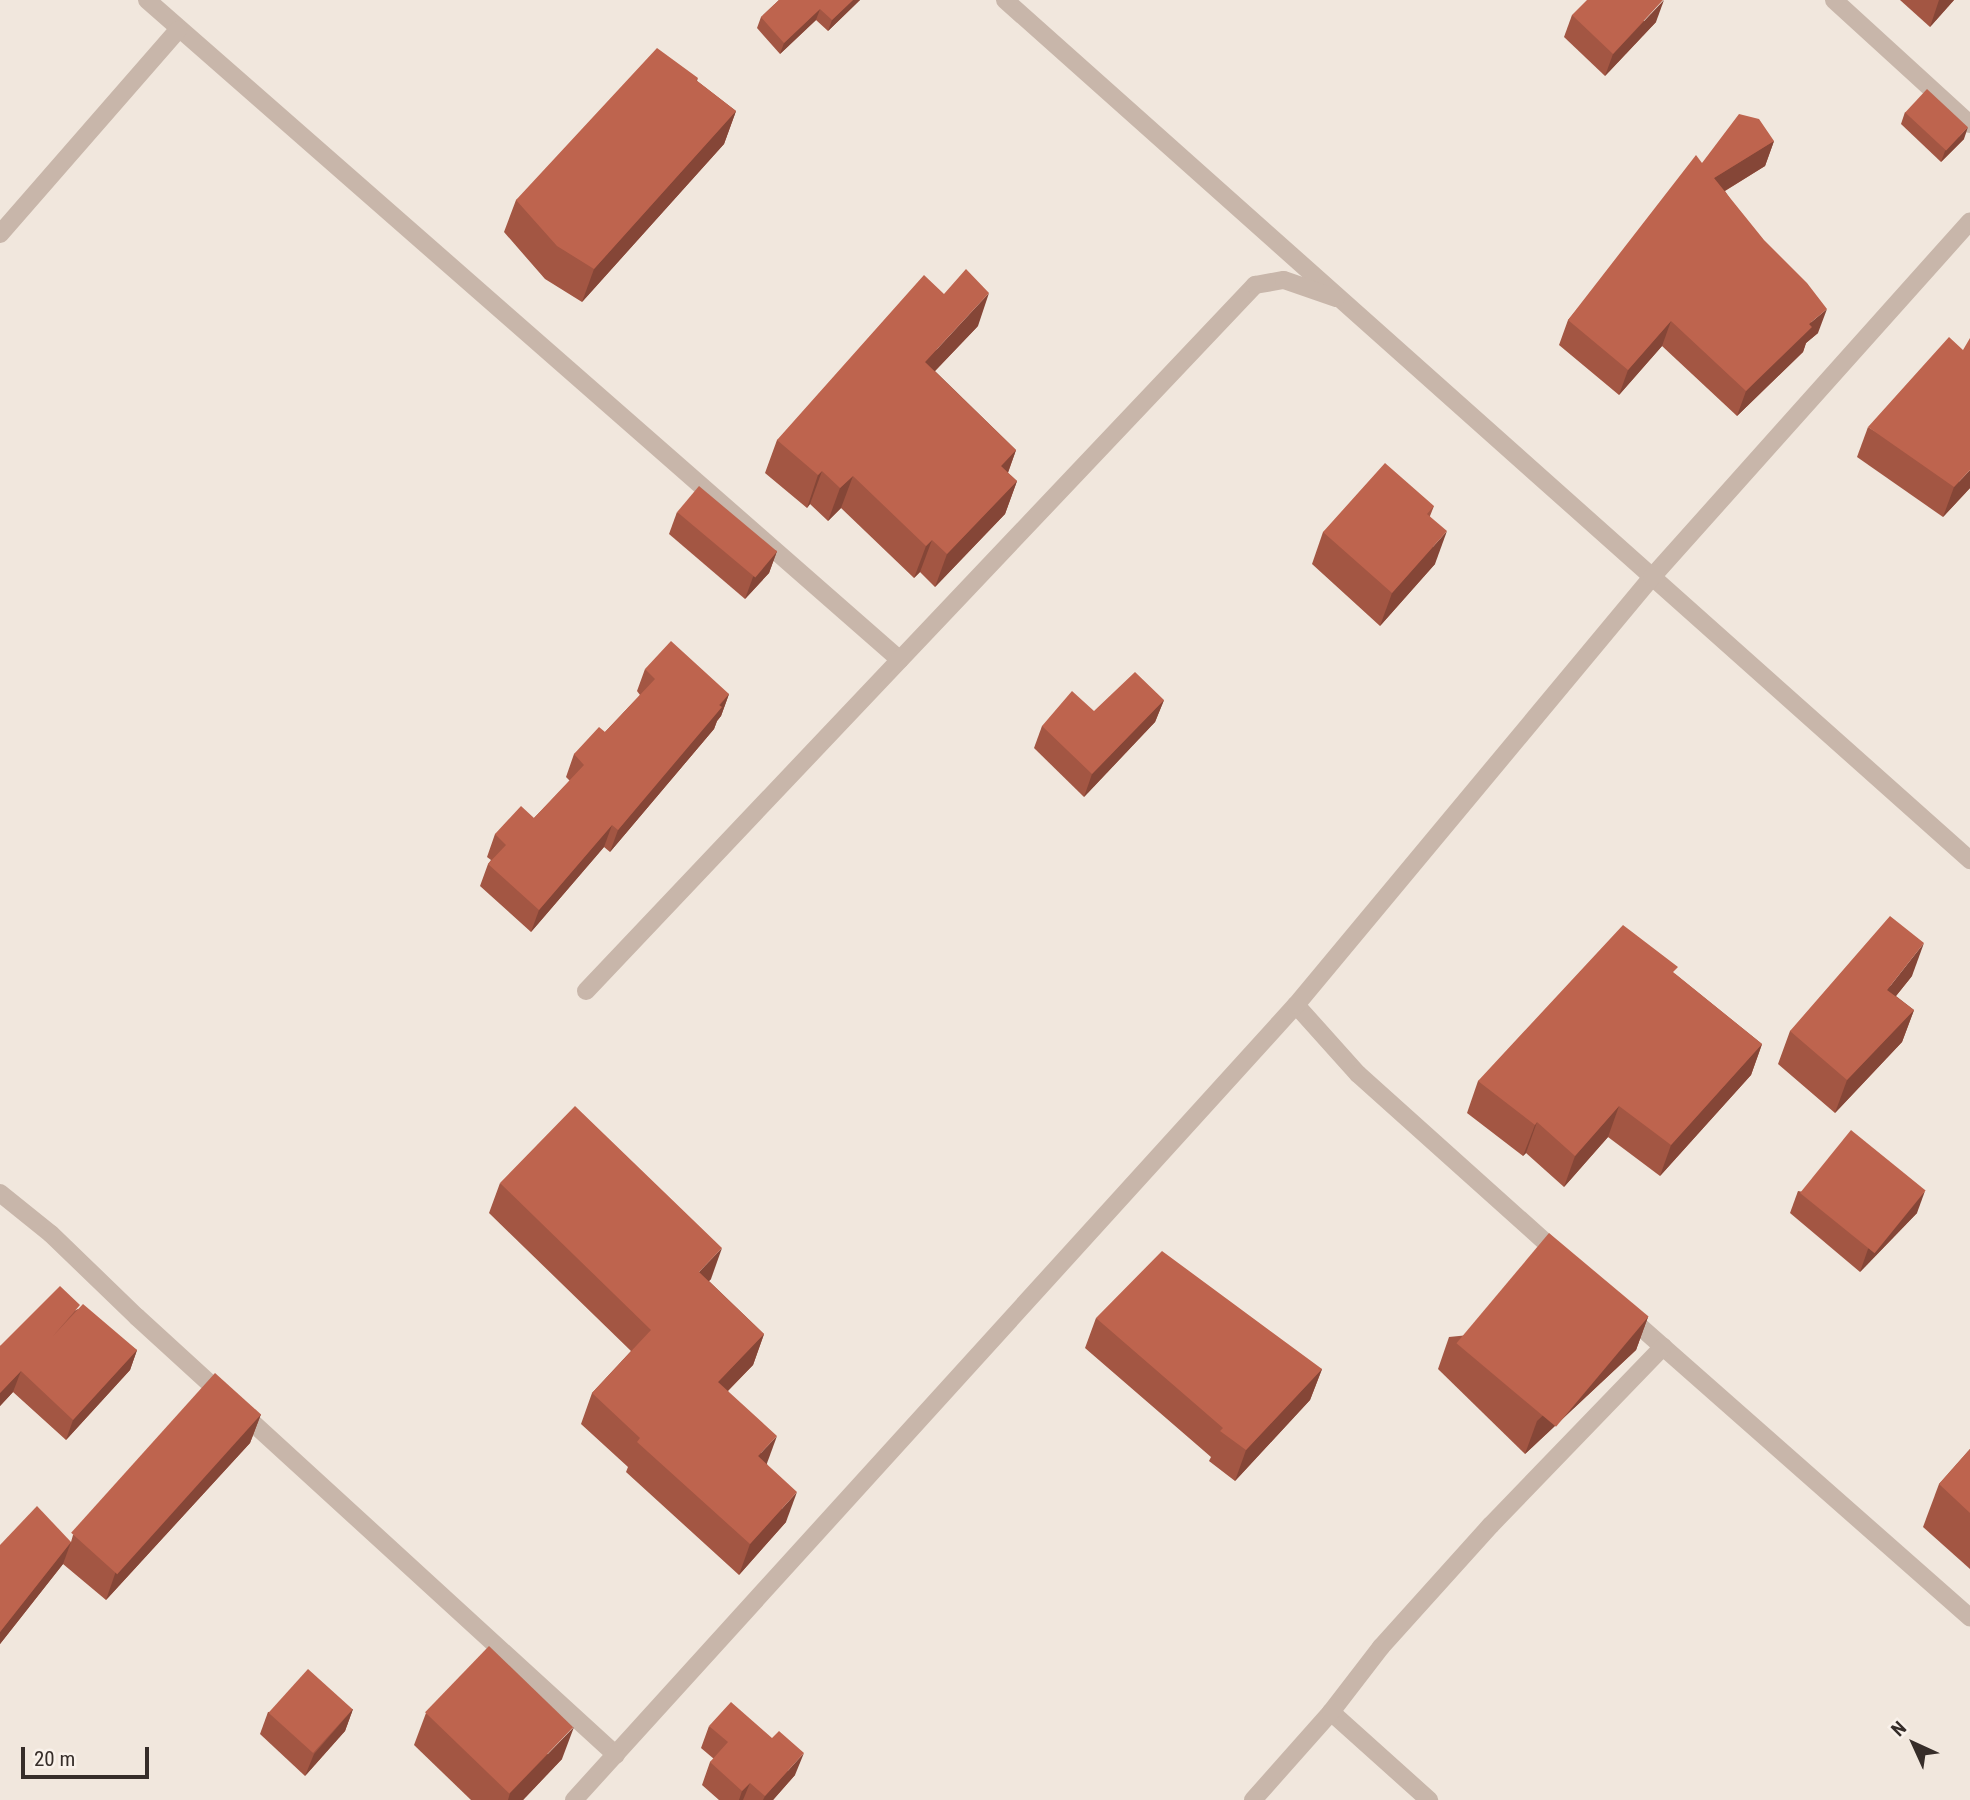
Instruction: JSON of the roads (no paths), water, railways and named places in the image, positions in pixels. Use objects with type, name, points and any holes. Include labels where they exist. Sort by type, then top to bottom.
[{"type":"street","points":[[147,0],[178,30],[900,660]]},
{"type":"street","points":[[1005,0],[1970,860]]},
{"type":"street","points":[[1834,0],[1970,124]]},
{"type":"street","points":[[0,234],[178,30]]},
{"type":"street","points":[[574,1800],[1296,1006],[1653,577],[1970,221]]},
{"type":"street","points":[[586,991],[1255,285],[1284,280],[1342,300]]},
{"type":"street","points":[[1296,1006],[1358,1074],[1572,1265]]},
{"type":"street","points":[[0,1193],[51,1234],[136,1317],[616,1755]]},
{"type":"street","points":[[1612,1302],[1970,1617]]},
{"type":"street","points":[[1253,1800],[1331,1712],[1381,1647],[1491,1525],[1663,1347]]},
{"type":"street","points":[[1331,1712],[1429,1800]]}]
